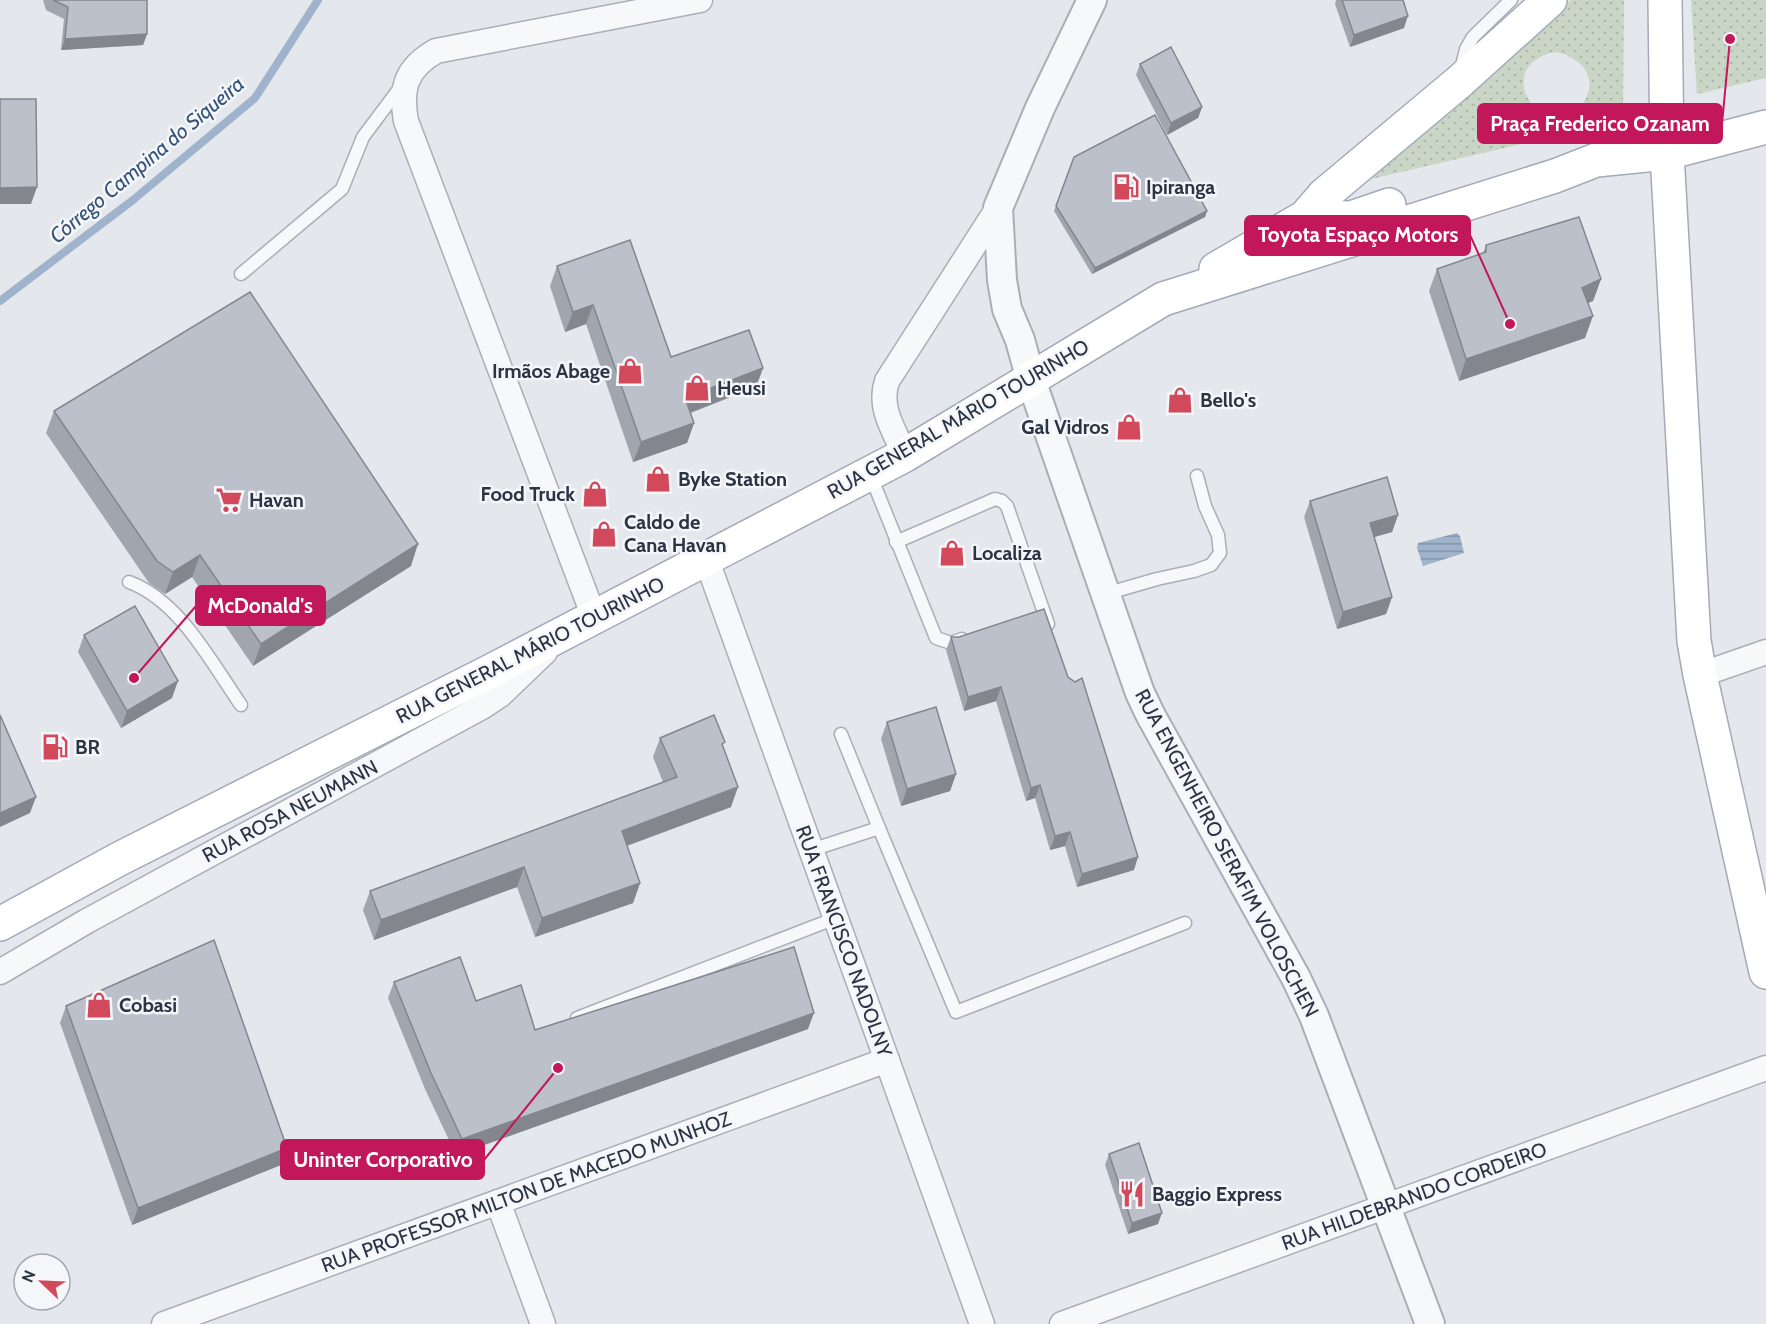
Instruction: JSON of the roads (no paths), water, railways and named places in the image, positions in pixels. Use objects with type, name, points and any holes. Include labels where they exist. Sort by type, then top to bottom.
[{"type":"main road","points":[[1163,300],[1305,217],[1324,195],[1459,82],[1550,0]]},
{"type":"main road","points":[[1665,0],[1667,153],[1690,602],[1700,675],[1766,972]]},
{"type":"main road","name":"RUA GENERAL MÁRIO TOURINHO","points":[[0,924],[119,859],[580,624],[904,455],[1163,300],[1555,176],[1596,160],[1667,153],[1766,127]]},
{"type":"main road","points":[[1305,217],[1351,218],[1477,179],[1577,156],[1596,160]]},
{"type":"street","points":[[580,624],[406,121],[403,101],[407,77],[421,59],[436,51],[700,0]]},
{"type":"street","points":[[904,455],[883,402],[887,381],[998,208],[1040,108],[1092,0]]},
{"type":"street","name":"RUA ENGENHEIRO SERAFIM VOLOSCHEN","points":[[998,208],[1002,280],[1007,309],[1020,340],[1031,380],[1134,677],[1150,714],[1296,978],[1314,1016],[1430,1324]]},
{"type":"street","name":"RUA FRANCISCO NADOLNY","points":[[706,558],[982,1324]]},
{"type":"street","name":"RUA ROSA NEUMANN","points":[[0,972],[87,921],[482,707],[500,695],[580,624]]},
{"type":"street","points":[[1700,675],[1764,649]]},
{"type":"street","name":"RUA PROFESSOR MILTON DE MACEDO MUNHOZ","points":[[164,1324],[887,1060]]},
{"type":"street","name":"RUA HILDEBRANDO CORDEIRO","points":[[1062,1324],[1766,1068]]},
{"type":"street","points":[[498,1202],[543,1324]]},
{"type":"lane","points":[[1459,82],[1466,49],[1473,37],[1511,0]]},
{"type":"lane","points":[[241,274],[342,189],[363,137],[407,77]]},
{"type":"lane","points":[[870,473],[936,638],[951,643],[972,636]]},
{"type":"lane","points":[[1105,594],[1211,565],[1220,553],[1218,536],[1205,506],[1197,476]]},
{"type":"lane","points":[[896,542],[995,499],[1002,501],[1007,506],[1038,614],[1051,633]]},
{"type":"lane","points":[[129,582],[145,588],[177,614],[241,705]]},
{"type":"lane","points":[[841,734],[956,1012],[1185,923]]},
{"type":"lane","points":[[811,850],[879,828]]},
{"type":"lane","points":[[562,1023],[836,918]]},
{"type":"water","points":[[1457,533],[1460,536],[1464,553],[1423,566],[1417,548],[1418,543]]},
{"type":"waterway","name":"Córrego Campina do Siqueira","points":[[0,301],[133,200],[255,98],[318,0]]},
{"type":"place","name":"Praça Frederico Ozanam","points":[[1730,39]]},
{"type":"place","name":"Ipiranga","points":[[1126,187]]},
{"type":"place","name":"Toyota Espaço Motors","points":[[1510,324]]},
{"type":"place","name":"Irmãos Abage","points":[[630,371]]},
{"type":"place","name":"Heusi","points":[[697,388]]},
{"type":"place","name":"Bello's","points":[[1180,400]]},
{"type":"place","name":"Gal Vidros","points":[[1129,427]]},
{"type":"place","name":"Byke Station","points":[[658,479]]},
{"type":"place","name":"Food Truck","points":[[595,494]]},
{"type":"place","name":"Havan","points":[[229,500]]},
{"type":"place","name":"Caldo de Cana Havan","points":[[604,534]]},
{"type":"place","name":"Localiza","points":[[952,553]]},
{"type":"place","name":"McDonald's","points":[[134,678]]},
{"type":"place","name":"BR","points":[[55,747]]},
{"type":"place","name":"Cobasi","points":[[99,1005]]},
{"type":"place","name":"Uninter Corporativo","points":[[558,1068]]},
{"type":"place","name":"Baggio Express","points":[[1132,1194]]}]
